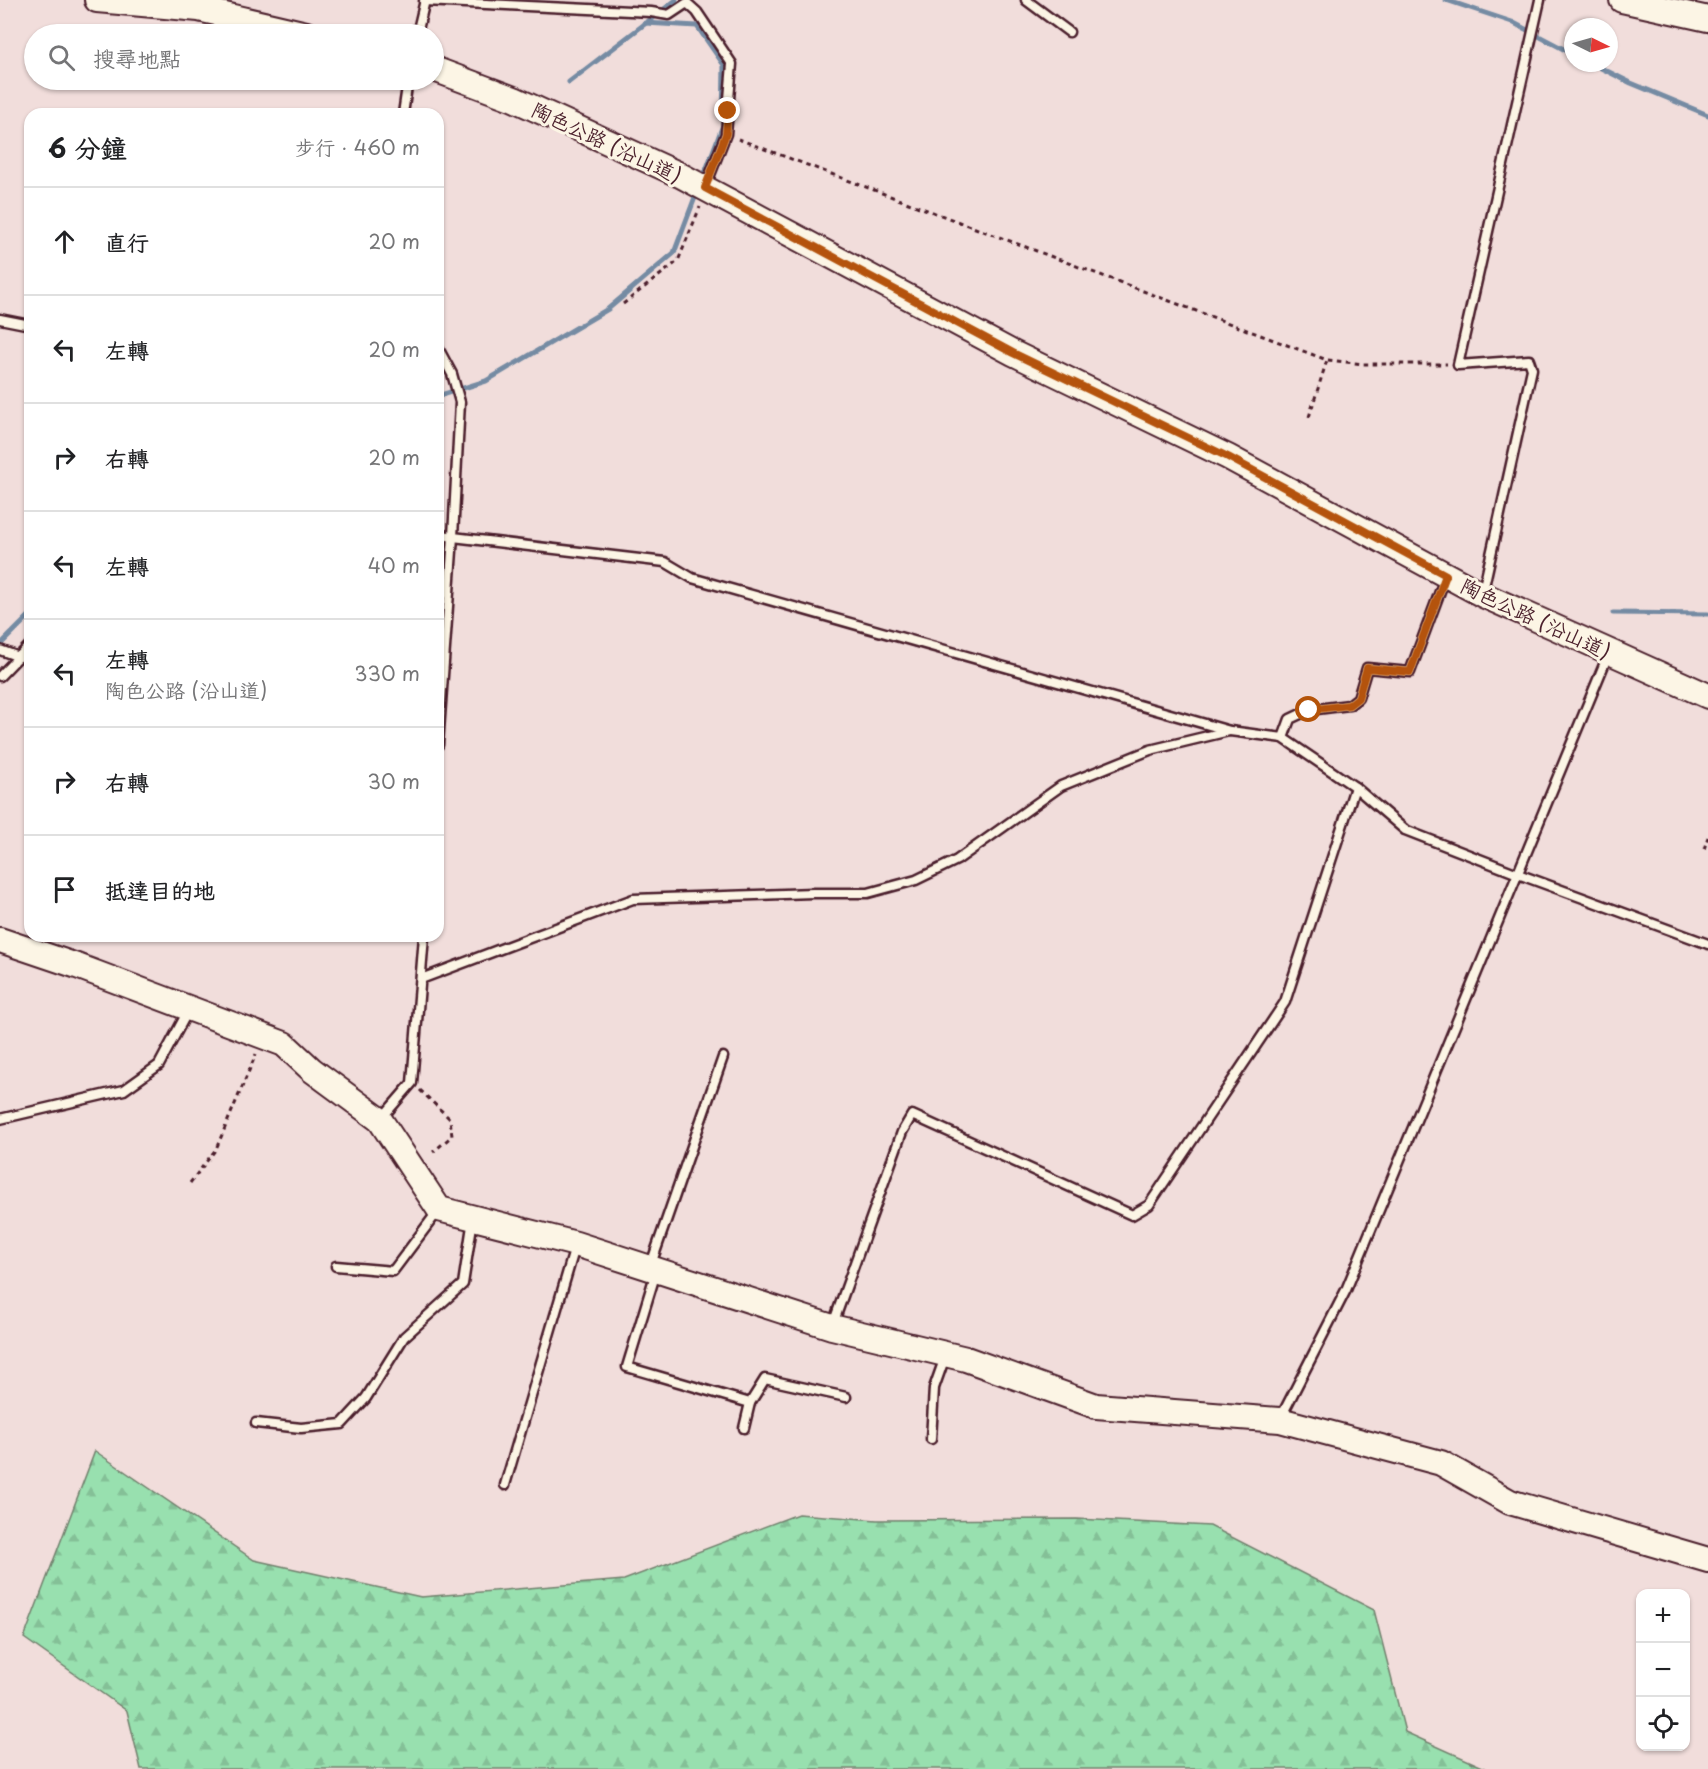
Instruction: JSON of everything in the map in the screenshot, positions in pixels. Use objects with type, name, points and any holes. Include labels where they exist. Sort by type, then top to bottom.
[{"type":"street","points":[[97,0],[199,9],[263,24]]},
{"type":"street","points":[[1622,0],[1708,19]]},
{"type":"street","name":"陶色公路 (沿山道)","points":[[444,73],[514,99],[680,175],[1013,353],[1228,457],[1483,595],[1708,696]]},
{"type":"street","points":[[0,940],[77,966],[284,1044],[312,1070],[380,1120],[439,1209],[576,1244],[832,1327],[966,1359],[1096,1406],[1280,1420],[1441,1463],[1510,1502],[1708,1560]]},
{"type":"lane","points":[[419,24],[424,0],[651,12],[669,15],[687,3],[697,12],[732,64],[726,134],[705,188]]},
{"type":"lane","points":[[1026,0],[1069,32]]},
{"type":"lane","points":[[1483,595],[1532,369],[1529,360],[1513,359],[1458,364],[1540,0]]},
{"type":"lane","points":[[404,108],[407,90]]},
{"type":"lane","points":[[0,319],[24,324]]},
{"type":"lane","points":[[444,359],[452,374],[460,402],[444,662]]},
{"type":"lane","points":[[444,535],[665,562],[692,578],[1230,731],[1282,738],[1355,787],[1405,830],[1708,944]]},
{"type":"lane","points":[[1282,738],[1290,719],[1309,710],[1349,705],[1358,698],[1367,668],[1410,672],[1446,575]]},
{"type":"lane","points":[[0,650],[19,657]]},
{"type":"lane","points":[[0,676],[24,652]]},
{"type":"lane","points":[[1280,1420],[1346,1290],[1609,652]]},
{"type":"lane","points":[[421,979],[633,899],[813,893],[867,894],[916,880],[957,860],[1061,786],[1150,750],[1230,731]]},
{"type":"lane","points":[[832,1327],[902,1132],[912,1115],[1132,1215],[1149,1205],[1286,1002],[1355,787]]},
{"type":"lane","points":[[380,1120],[412,1083],[424,942]]},
{"type":"lane","points":[[0,1119],[123,1090],[159,1065],[189,1009]]},
{"type":"lane","points":[[723,1058],[654,1268],[627,1367],[750,1403]]},
{"type":"lane","points":[[336,1266],[393,1271],[439,1209]]},
{"type":"lane","points":[[256,1423],[301,1428],[342,1424],[366,1398],[404,1337],[463,1284],[473,1218]]},
{"type":"lane","points":[[505,1485],[576,1244]]},
{"type":"lane","points":[[931,1439],[934,1388],[945,1355]]},
{"type":"lane","points":[[744,1428],[750,1403],[765,1379],[846,1397]]},
{"type":"path","points":[[726,134],[1327,360],[1363,364],[1458,364]]},
{"type":"path","points":[[622,304],[678,261],[705,188]]},
{"type":"path","points":[[1309,417],[1327,360]]},
{"type":"path","points":[[1704,849],[1708,837]]},
{"type":"path","points":[[190,1183],[216,1149],[263,1036]]},
{"type":"path","points":[[412,1083],[450,1119],[452,1136],[433,1152]]},
{"type":"green space","points":[[95,1451],[254,1560],[421,1597],[624,1580],[798,1514],[877,1520],[1077,1519],[1210,1526],[1374,1610],[1405,1732],[1487,1769],[141,1769],[127,1711],[24,1638]]},
{"type":"waterway","points":[[569,82],[676,0]]},
{"type":"waterway","points":[[1446,0],[1512,22],[1564,49]]},
{"type":"waterway","points":[[645,23],[697,26],[724,65],[723,125],[702,181]]},
{"type":"waterway","points":[[1609,72],[1708,115]]},
{"type":"waterway","points":[[444,394],[486,381],[608,309],[674,253],[697,192]]},
{"type":"waterway","points":[[1613,613],[1708,614]]},
{"type":"waterway","points":[[0,645],[24,621]]},
{"type":"route","points":[[728,111],[726,134],[705,188],[1013,353],[1228,457],[1446,575],[1410,672],[1367,668],[1358,698],[1349,705],[1309,710]]}]
